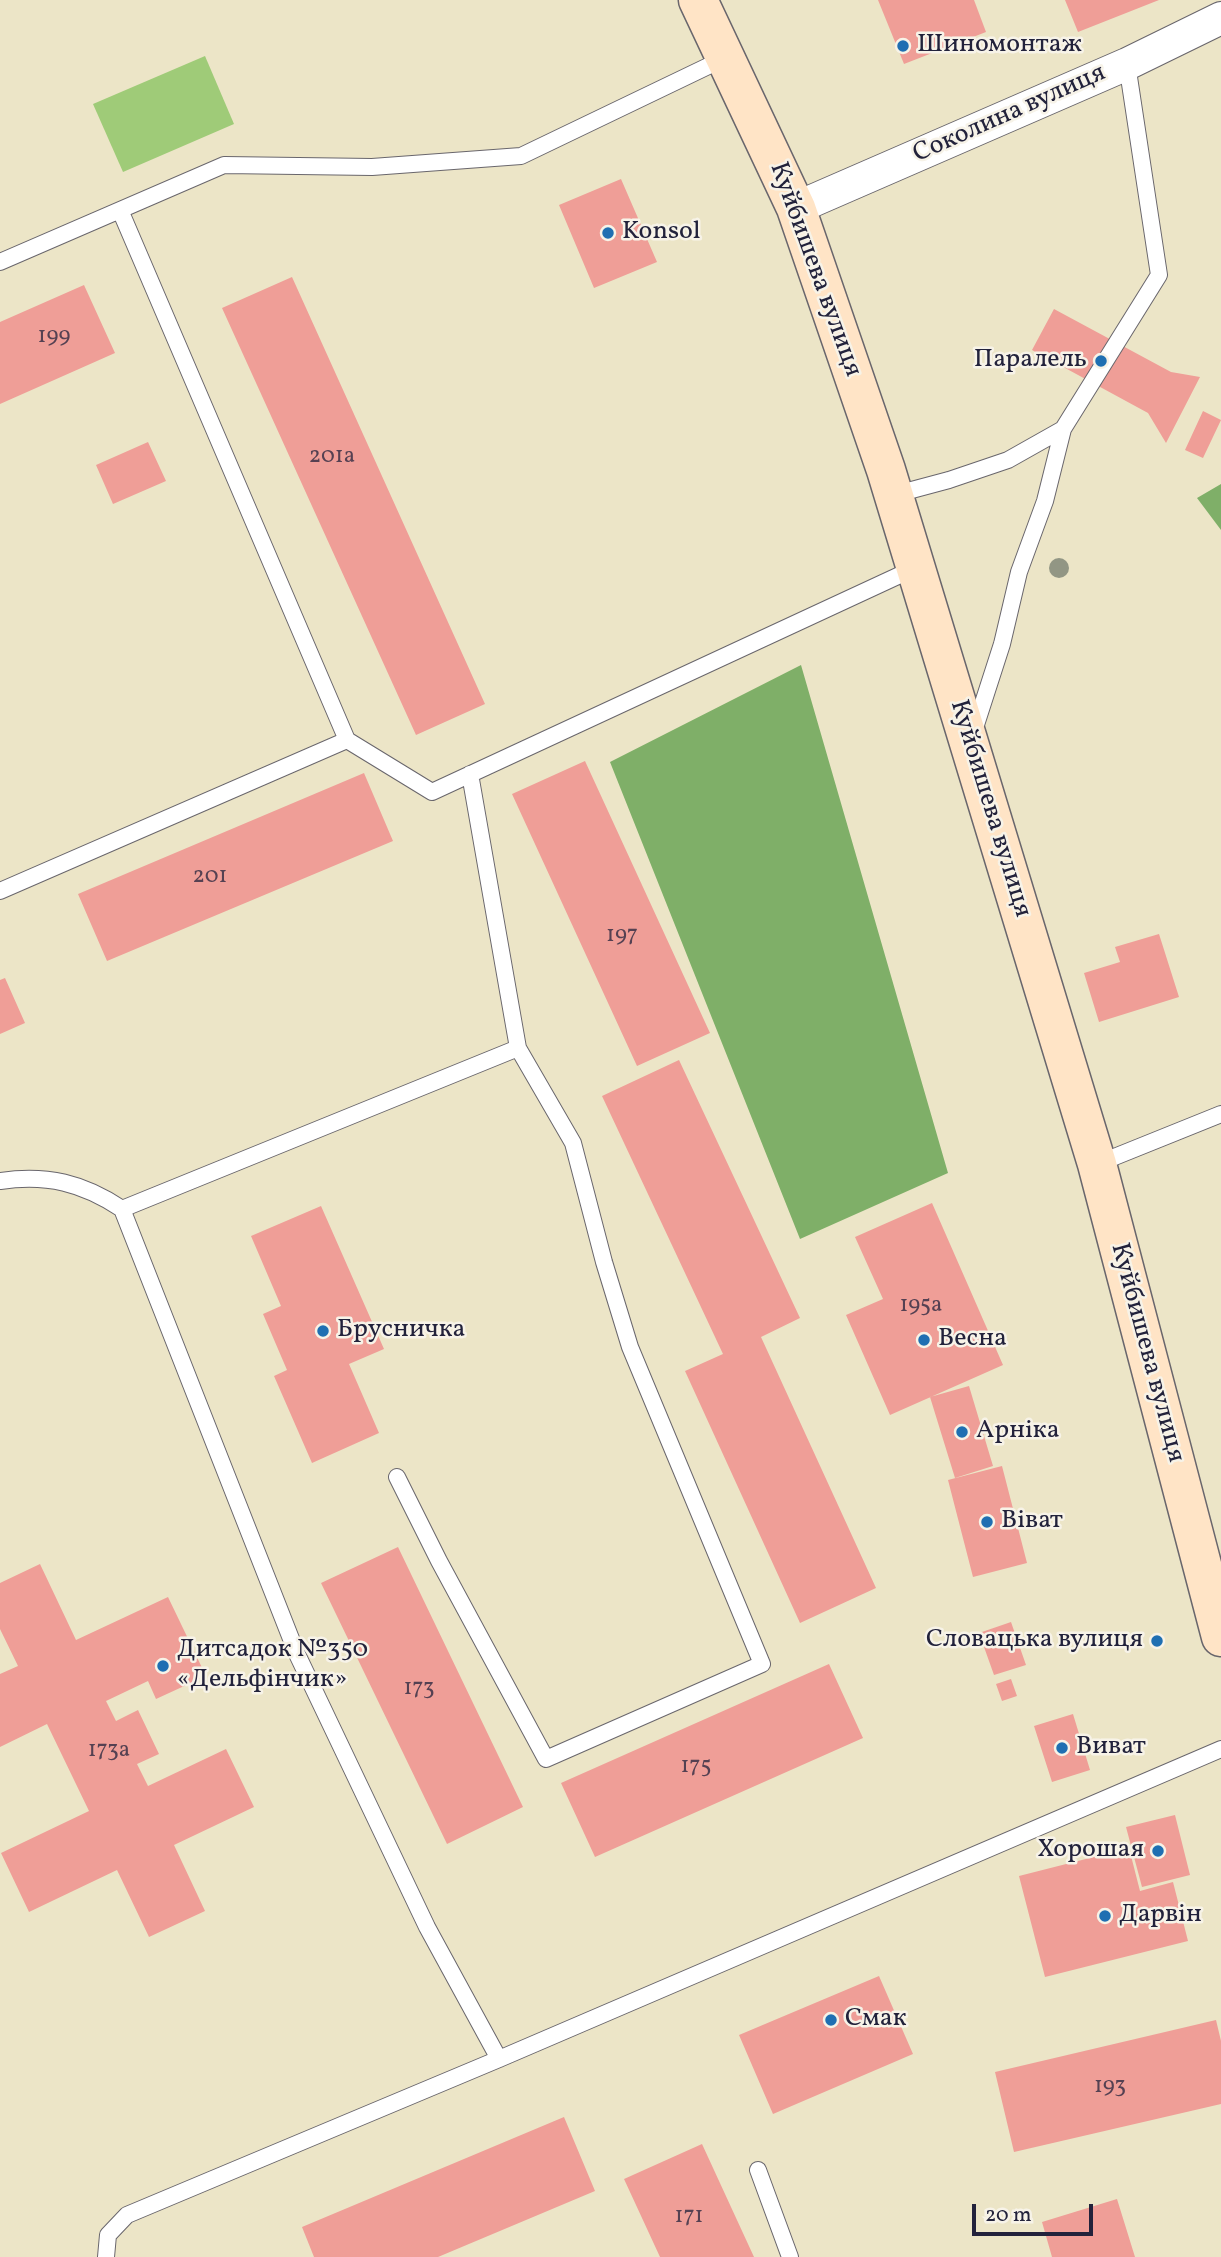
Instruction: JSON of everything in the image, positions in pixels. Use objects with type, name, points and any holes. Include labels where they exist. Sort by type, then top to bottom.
[{"type":"main road","name":"Куйбишева вулиця","points":[[698,0],[796,208],[893,495],[1097,1164],[1221,1637]]},
{"type":"street","name":"Соколина вулиця","points":[[796,208],[1127,64],[1221,18]]},
{"type":"lane","points":[[0,262],[224,165],[372,167],[521,156],[725,58]]},
{"type":"lane","points":[[970,746],[1002,644],[1019,572],[1045,501],[1063,429],[1159,275],[1127,64]]},
{"type":"lane","points":[[120,210],[347,740],[432,792],[915,568]]},
{"type":"lane","points":[[893,495],[1008,460],[1063,429]]},
{"type":"lane","points":[[0,891],[347,740]]},
{"type":"lane","points":[[397,1476],[439,1561],[546,1759],[762,1664],[631,1347],[604,1262],[573,1143],[519,1048],[470,774]]},
{"type":"lane","points":[[122,1209],[519,1048]]},
{"type":"lane","points":[[1097,1164],[1221,1114]]},
{"type":"lane","points":[[0,1181],[22,1177],[59,1181],[97,1193],[122,1209],[297,1654],[427,1927],[499,2059]]},
{"type":"lane","points":[[106,2257],[108,2235],[127,2215],[499,2059],[1221,1749]]},
{"type":"lane","points":[[758,2170],[790,2257]]},
{"type":"green space","points":[[205,56],[234,124],[123,172],[93,104]]},
{"type":"green space","points":[[1221,484],[1221,530],[1197,498]]},
{"type":"green space","points":[[801,665],[948,1173],[800,1239],[610,762]]},
{"type":"building","points":[[878,0],[974,0],[986,32],[904,64]]},
{"type":"building","points":[[1065,0],[1159,0],[1078,32]]},
{"type":"building","name":"Konsol","points":[[621,179],[657,262],[594,288],[559,205]]},
{"type":"building","points":[[292,277],[485,704],[416,735],[222,308]]},
{"type":"building","points":[[84,285],[115,353],[0,404],[0,322]]},
{"type":"building","name":"Паралель","points":[[1054,309],[1171,372],[1200,377],[1166,443],[1148,413],[1032,350]]},
{"type":"building","points":[[1203,411],[1221,420],[1203,458],[1185,450]]},
{"type":"building","points":[[148,442],[166,481],[113,504],[96,465]]},
{"type":"building","points":[[585,761],[710,1033],[637,1066],[512,794]]},
{"type":"building","points":[[364,773],[393,841],[107,961],[78,894]]},
{"type":"building","points":[[1159,934],[1179,997],[1099,1022],[1084,973],[1120,962],[1115,947]]},
{"type":"building","points":[[5,978],[25,1023],[0,1034],[0,980]]},
{"type":"building","points":[[679,1060],[800,1318],[761,1337],[876,1588],[800,1623],[685,1371],[723,1354],[602,1096]]},
{"type":"building","name":"Весна","points":[[932,1203],[1003,1365],[890,1415],[846,1315],[883,1299],[855,1237]]},
{"type":"building","name":"Брусничка","points":[[321,1206],[384,1349],[349,1364],[379,1433],[312,1463],[274,1376],[287,1370],[263,1314],[281,1306],[251,1236]]},
{"type":"building","name":"Арніка","points":[[969,1386],[993,1466],[955,1478],[930,1397]]},
{"type":"building","name":"Віват","points":[[1002,1466],[1027,1563],[973,1577],[948,1480]]},
{"type":"building","points":[[398,1547],[523,1807],[447,1844],[321,1583]]},
{"type":"building","points":[[40,1564],[76,1640],[168,1597],[206,1676],[156,1699],[148,1681],[106,1701],[116,1721],[138,1710],[159,1754],[137,1764],[148,1786],[226,1749],[254,1807],[174,1845],[205,1911],[149,1937],[117,1870],[29,1912],[1,1853],[89,1811],[47,1724],[0,1747],[0,1674],[18,1666],[0,1629],[0,1583]]},
{"type":"building","points":[[1011,1622],[1026,1665],[994,1675],[979,1633]]},
{"type":"building","points":[[829,1664],[863,1738],[595,1857],[561,1783]]},
{"type":"building","points":[[1011,1679],[1017,1696],[1002,1701],[996,1684]]},
{"type":"building","name":"Виват","points":[[1073,1714],[1090,1770],[1052,1782],[1034,1726]]},
{"type":"building","name":"Хорошая","points":[[1175,1815],[1190,1875],[1142,1887],[1126,1827]]},
{"type":"building","name":"Дарвін","points":[[1129,1848],[1140,1891],[1173,1882],[1188,1941],[1045,1977],[1019,1876]]},
{"type":"building","points":[[879,1976],[913,2054],[773,2114],[739,2035]]},
{"type":"building","points":[[1216,2020],[1221,2041],[1221,2104],[1014,2152],[995,2072]]},
{"type":"building","points":[[564,2117],[595,2191],[438,2257],[314,2257],[302,2227]]},
{"type":"building","points":[[702,2144],[754,2257],[660,2257],[624,2179]]},
{"type":"building","points":[[1117,2199],[1135,2257],[1052,2257],[1042,2222]]},
{"type":"place","name":"Шиномонтаж","points":[[903,46]]},
{"type":"place","name":"Konsol","points":[[608,233]]},
{"type":"place","name":"Паралель","points":[[1101,361]]},
{"type":"place","name":"Брусничка","points":[[323,1331]]},
{"type":"place","name":"Весна","points":[[924,1340]]},
{"type":"place","name":"Арніка","points":[[962,1432]]},
{"type":"place","name":"Віват","points":[[987,1522]]},
{"type":"place","name":"Словацька вулиця","points":[[1157,1641]]},
{"type":"place","name":"Дитсадок №350 «Дельфінчик»","points":[[163,1666]]},
{"type":"place","name":"Виват","points":[[1062,1748]]},
{"type":"place","name":"Хорошая","points":[[1158,1851]]},
{"type":"place","name":"Дарвін","points":[[1105,1916]]},
{"type":"place","name":"Смак","points":[[831,2020]]}]
